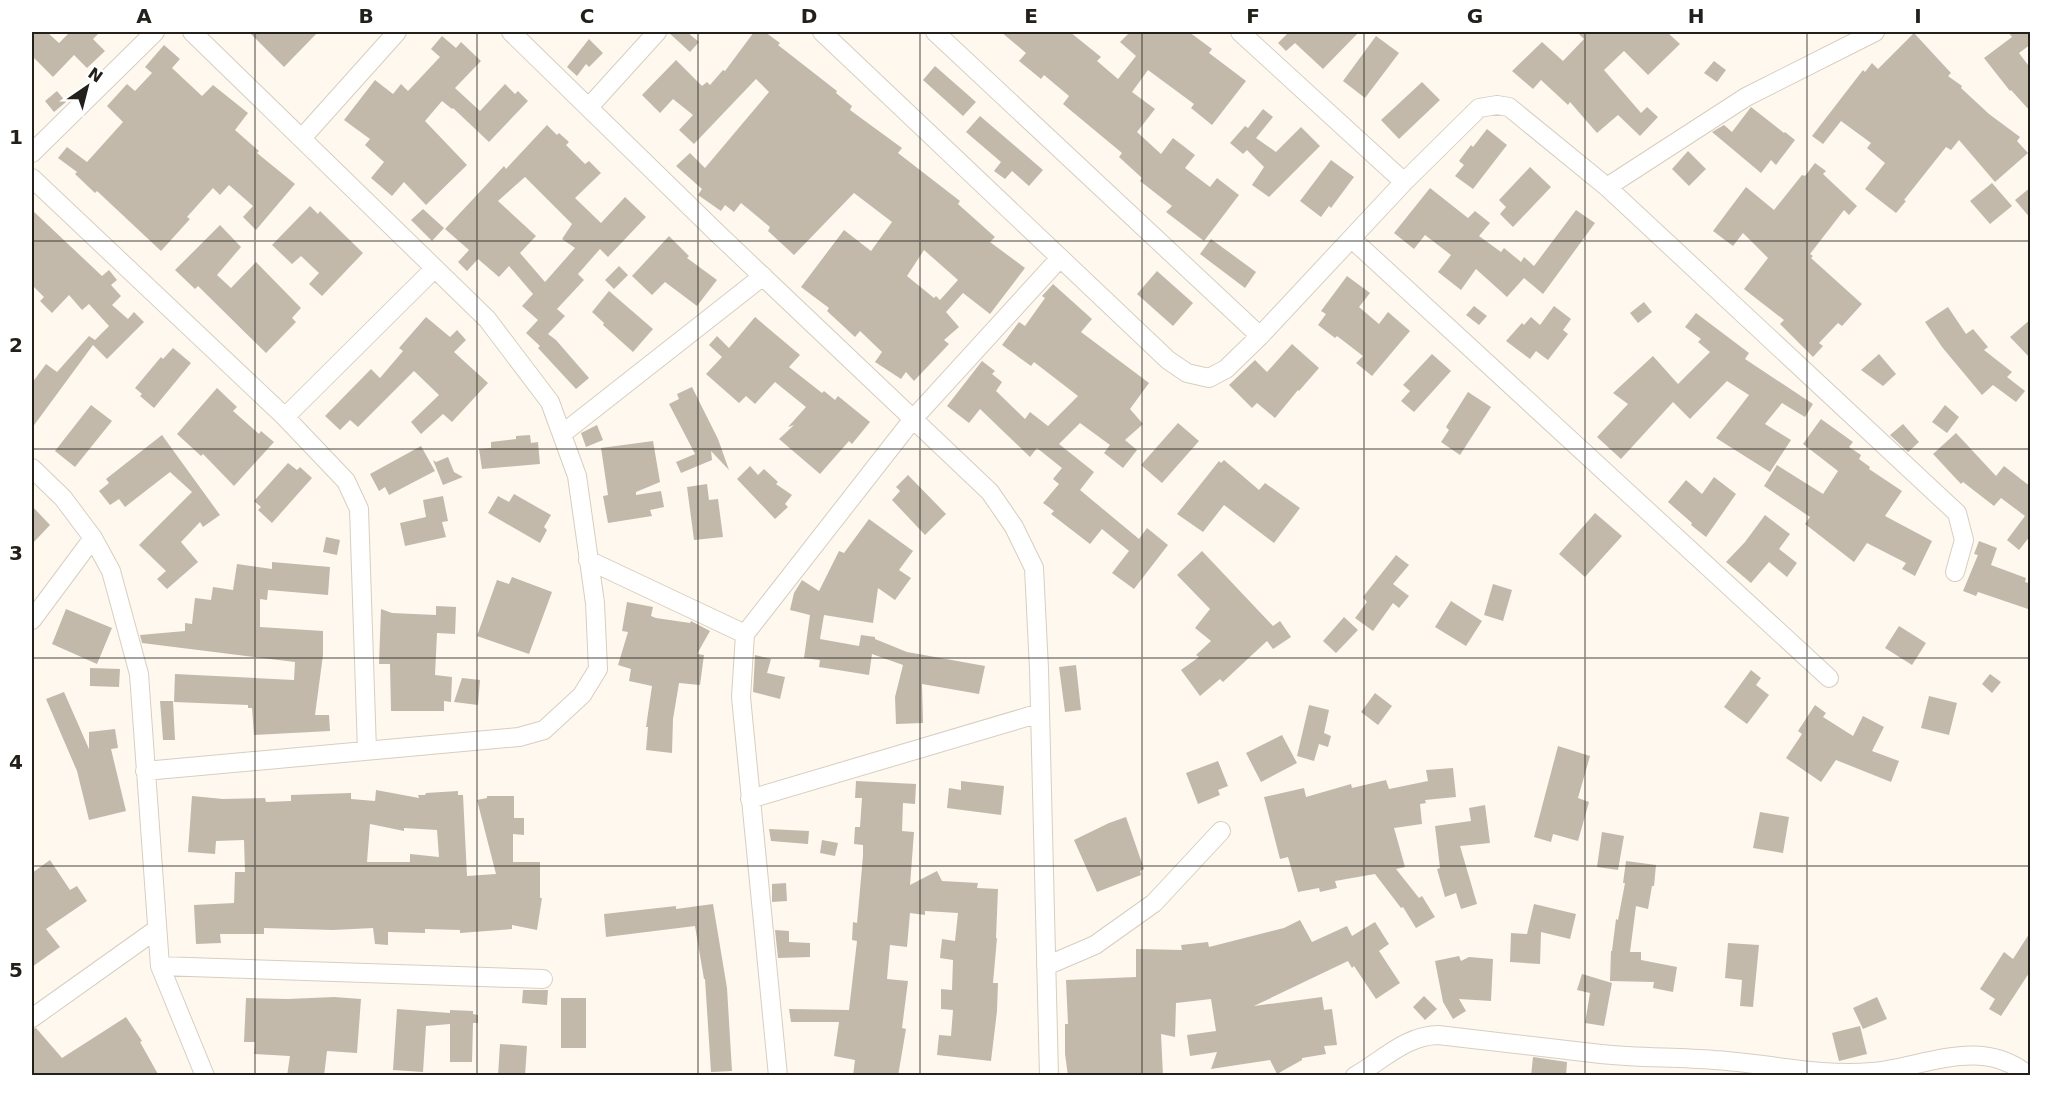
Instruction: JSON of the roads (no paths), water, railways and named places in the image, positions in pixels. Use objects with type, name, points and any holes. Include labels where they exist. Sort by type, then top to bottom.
[{"type":"street","points":[[32,153],[155,32]]},
{"type":"street","points":[[145,771],[519,737],[544,730],[582,695],[598,669],[595,603],[577,476],[550,402],[487,319],[192,32]]},
{"type":"street","points":[[302,138],[397,32]]},
{"type":"street","points":[[511,32],[990,492],[1014,527],[1034,568],[1049,1076]]},
{"type":"street","points":[[589,107],[657,32]]},
{"type":"street","points":[[822,32],[1168,360],[1187,373],[1209,378],[1226,369],[1260,336],[1404,182],[1479,108],[1497,105],[1509,107],[1607,187],[1957,513],[1964,540],[1955,572]]},
{"type":"street","points":[[935,32],[1260,336]]},
{"type":"street","points":[[1240,32],[1404,182]]},
{"type":"street","points":[[1607,187],[1746,98],[1875,32]]},
{"type":"street","points":[[32,178],[285,417],[346,481],[359,509],[368,751]]},
{"type":"street","points":[[1352,239],[1829,678]]},
{"type":"street","points":[[778,1076],[741,697],[745,634],[913,419],[1060,258]]},
{"type":"street","points":[[285,417],[435,268]]},
{"type":"street","points":[[562,434],[763,276]]},
{"type":"street","points":[[32,468],[63,498],[93,538],[111,571],[139,674],[160,966],[205,1076]]},
{"type":"street","points":[[32,620],[93,538]]},
{"type":"street","points":[[588,560],[745,634]]},
{"type":"street","points":[[750,799],[1040,713]]},
{"type":"street","points":[[1046,966],[1095,945],[1154,903],[1221,831]]},
{"type":"street","points":[[32,1018],[157,929]]},
{"type":"street","points":[[160,966],[543,979]]},
{"type":"street","points":[[1355,1076],[1421,1035],[1603,1054],[1715,1060],[1841,1075],[1875,1072],[1971,1054],[1996,1057],[2019,1067],[2029,1076]]}]
